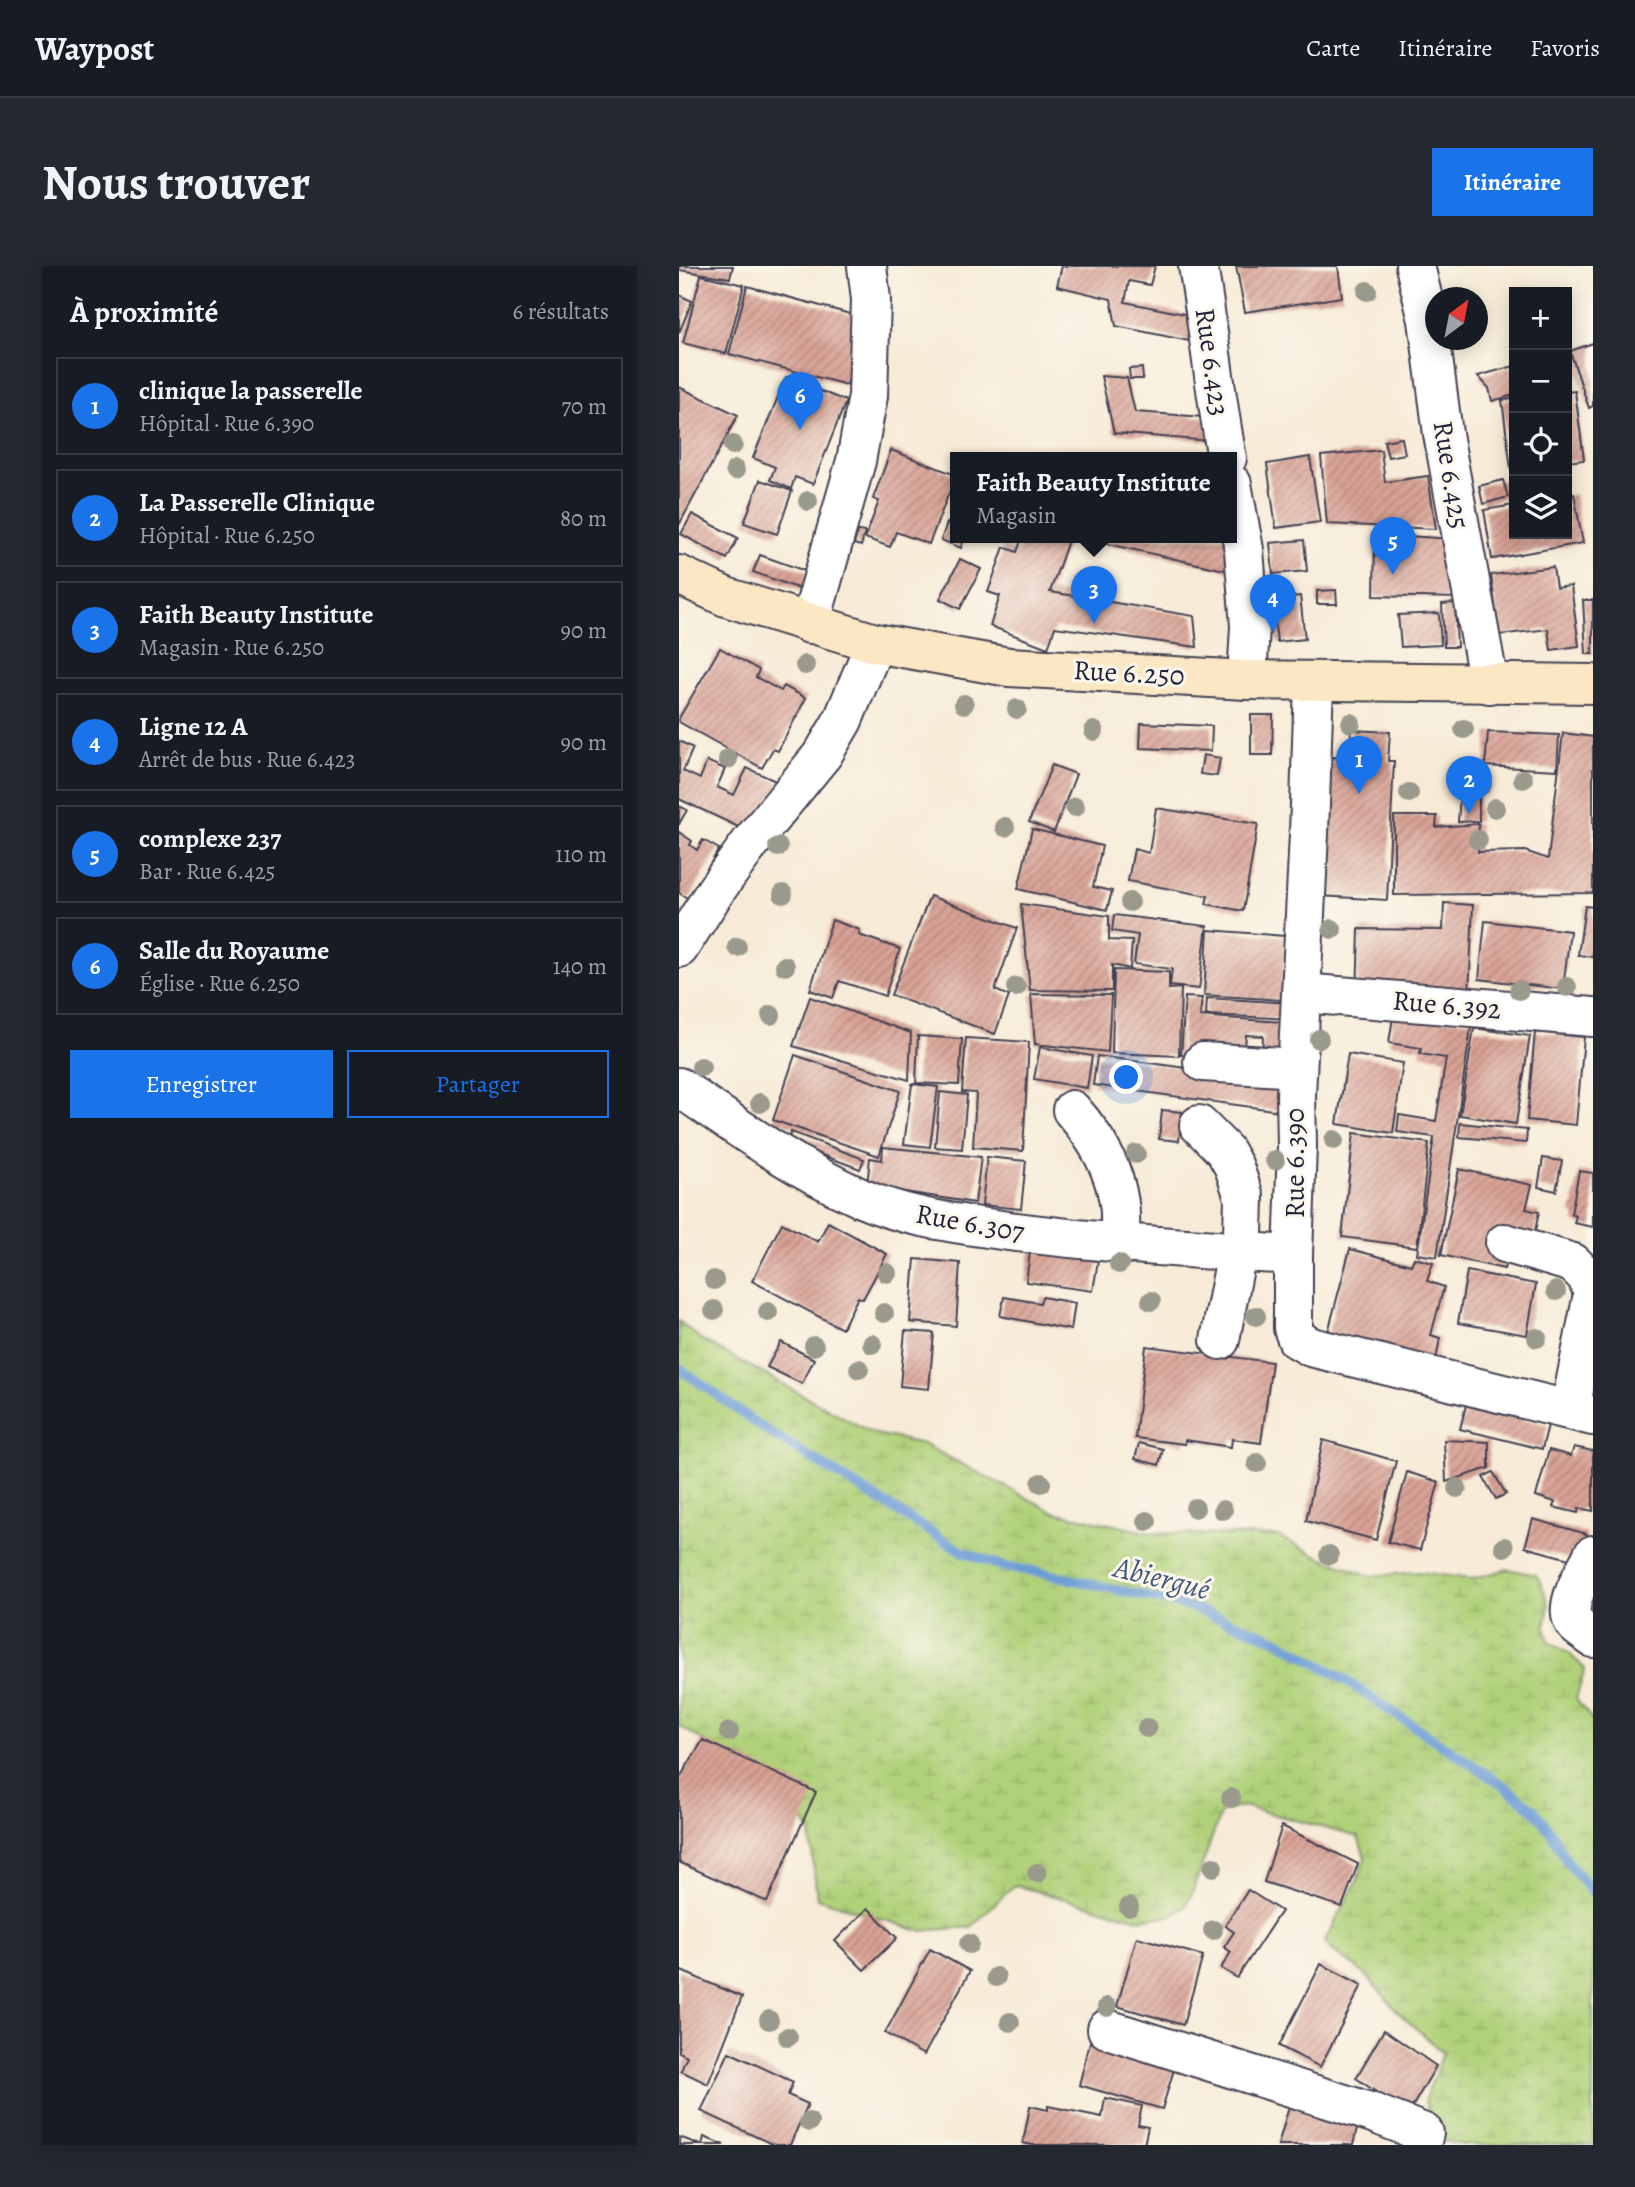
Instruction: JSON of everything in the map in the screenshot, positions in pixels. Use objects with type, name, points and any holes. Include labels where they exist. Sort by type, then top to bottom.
[{"type":"main road","name":"Rue 6.250","points":[[679,575],[726,597],[875,643],[1009,667],[1247,680],[1593,684]]},
{"type":"street","points":[[810,624],[856,461],[868,396],[871,299],[867,266]]},
{"type":"street","name":"Rue 6.423","points":[[1198,266],[1226,452]]},
{"type":"street","name":"Rue 6.425","points":[[1415,266],[1428,320],[1443,434],[1489,684]]},
{"type":"street","points":[[1237,512],[1244,550],[1249,613],[1247,680]]},
{"type":"street","points":[[679,948],[744,851],[823,754],[843,720],[875,643]]},
{"type":"street","name":"Rue 6.390","points":[[1314,681],[1297,1068],[1297,1183],[1293,1255],[1293,1328],[1297,1339],[1311,1347],[1581,1413]]},
{"type":"street","name":"Rue 6.392","points":[[1302,993],[1593,1017]]},
{"type":"street","points":[[1203,1062],[1297,1068]]},
{"type":"street","name":"Rue 6.307","points":[[679,1087],[800,1166],[862,1198],[924,1219],[1041,1235],[1293,1255]]},
{"type":"street","points":[[1072,1110],[1093,1134],[1104,1157],[1119,1202],[1120,1242]]},
{"type":"street","points":[[1199,1125],[1225,1151],[1234,1167],[1244,1197],[1244,1234],[1237,1252],[1220,1340]]},
{"type":"street","points":[[1505,1243],[1573,1263],[1587,1276],[1593,1293],[1581,1413]]},
{"type":"street","points":[[1593,1555],[1573,1595],[1570,1611],[1574,1623],[1593,1638]]},
{"type":"street","points":[[1107,2029],[1373,2113],[1422,2139]]},
{"type":"green space","points":[[679,1321],[700,1339],[872,1433],[923,1444],[1054,1512],[1151,1533],[1278,1536],[1320,1557],[1370,1576],[1420,1572],[1471,1579],[1508,1569],[1536,1575],[1549,1605],[1545,1627],[1549,1642],[1570,1654],[1585,1669],[1576,1699],[1593,1721],[1593,2145],[1465,2145],[1445,2141],[1435,2132],[1425,2100],[1443,2053],[1397,2011],[1365,1974],[1330,1949],[1325,1941],[1358,1879],[1365,1858],[1358,1837],[1243,1806],[1221,1812],[1192,1893],[1185,1907],[1171,1916],[1139,1919],[1014,1885],[971,1927],[919,1931],[817,1898],[810,1832],[787,1790],[679,1726]]},
{"type":"building","points":[[679,266],[733,266],[730,278],[679,270]]},
{"type":"building","points":[[1062,266],[1155,266],[1150,285],[1129,281],[1125,302],[1209,319],[1204,344],[1116,326],[1111,299],[1057,286]]},
{"type":"building","points":[[1236,266],[1338,266],[1342,297],[1245,312]]},
{"type":"building","points":[[701,275],[744,285],[726,354],[683,343]]},
{"type":"building","points":[[747,286],[865,318],[847,385],[729,354]]},
{"type":"building","points":[[679,295],[692,301],[679,333]]},
{"type":"building","points":[[1593,343],[1593,406],[1589,408],[1572,357],[1572,350]]},
{"type":"building","points":[[1509,367],[1509,396],[1492,401],[1489,388],[1478,376]]},
{"type":"building","points":[[1142,368],[1143,379],[1130,379],[1129,369]]},
{"type":"building","points":[[1101,376],[1127,378],[1135,412],[1204,417],[1210,441],[1114,433]]},
{"type":"building","points":[[786,377],[846,401],[813,484],[795,477],[791,489],[770,480],[775,467],[753,458]]},
{"type":"building","points":[[679,387],[738,415],[679,525]]},
{"type":"building","points":[[1572,391],[1575,391],[1584,460],[1572,461],[1572,413]]},
{"type":"building","points":[[1509,399],[1509,454],[1502,400]]},
{"type":"building","points":[[1402,438],[1405,454],[1388,457],[1384,441]]},
{"type":"building","points":[[891,450],[950,473],[950,490],[929,544],[896,532],[890,547],[865,538],[879,501],[873,499]]},
{"type":"building","points":[[1381,450],[1385,482],[1428,476],[1436,529],[1327,524],[1321,456]]},
{"type":"building","points":[[1310,457],[1320,522],[1276,528],[1267,464]]},
{"type":"building","points":[[760,480],[792,491],[777,534],[744,523]]},
{"type":"building","points":[[1503,480],[1508,497],[1483,504],[1479,486]]},
{"type":"building","points":[[1572,495],[1583,543],[1492,559],[1484,510],[1509,506],[1509,539],[1572,539]]},
{"type":"building","points":[[692,514],[738,538],[727,559],[681,534]]},
{"type":"building","points":[[947,523],[950,524],[950,543],[962,543],[961,548],[941,540]]},
{"type":"building","points":[[858,531],[865,532],[861,546],[854,544]]},
{"type":"building","points":[[1375,534],[1453,539],[1459,598],[1374,596]]},
{"type":"building","points":[[1304,540],[1307,571],[1273,574],[1270,543]]},
{"type":"building","points":[[1020,543],[1067,543],[1050,592],[1194,616],[1197,647],[1055,627],[1048,648],[990,626],[1000,596],[988,592],[1004,547],[1017,552]]},
{"type":"building","points":[[1232,543],[1229,571],[1108,544]]},
{"type":"building","points":[[760,555],[814,574],[808,592],[753,572]]},
{"type":"building","points":[[960,559],[981,569],[960,609],[940,599]]},
{"type":"building","points":[[1553,567],[1556,588],[1571,586],[1579,646],[1551,650],[1548,629],[1499,635],[1491,575]]},
{"type":"building","points":[[1336,590],[1337,604],[1317,604],[1317,591]]},
{"type":"building","points":[[1300,596],[1305,639],[1277,642],[1272,599]]},
{"type":"building","points":[[1583,600],[1593,600],[1593,654],[1586,654]]},
{"type":"building","points":[[1455,603],[1457,647],[1444,647],[1442,604]]},
{"type":"building","points":[[1439,613],[1441,645],[1401,647],[1398,615]]},
{"type":"building","points":[[720,648],[759,670],[756,677],[781,691],[784,686],[806,698],[778,751],[773,749],[762,768],[679,722]]},
{"type":"building","points":[[1251,715],[1273,715],[1272,755],[1251,755]]},
{"type":"building","points":[[1141,723],[1212,726],[1211,751],[1140,748]]},
{"type":"building","points":[[1351,730],[1390,732],[1388,761],[1394,761],[1387,900],[1320,896],[1327,757],[1350,758]]},
{"type":"building","points":[[1488,732],[1559,735],[1557,770],[1485,766]]},
{"type":"building","points":[[1563,733],[1593,737],[1593,893],[1394,895],[1394,816],[1437,816],[1436,827],[1479,824],[1478,852],[1525,851],[1548,859]]},
{"type":"building","points":[[679,741],[693,748],[683,771],[700,779],[707,761],[725,769],[717,787],[734,795],[747,768],[782,784],[747,831],[679,799]]},
{"type":"building","points":[[1203,755],[1220,758],[1217,776],[1200,774]]},
{"type":"building","points":[[1052,765],[1076,774],[1054,832],[1029,822]]},
{"type":"building","points":[[1479,795],[1479,821],[1458,822],[1460,796]]},
{"type":"building","points":[[679,806],[687,810],[679,824]]},
{"type":"building","points":[[1156,808],[1258,824],[1243,911],[1206,904],[1208,896],[1128,881],[1134,849],[1149,853]]},
{"type":"building","points":[[1032,829],[1102,846],[1093,887],[1112,891],[1107,910],[1018,889]]},
{"type":"building","points":[[679,832],[692,841],[690,845],[697,850],[703,840],[719,849],[689,899],[679,893]]},
{"type":"building","points":[[930,896],[1017,928],[995,990],[1009,996],[995,1034],[891,995]]},
{"type":"building","points":[[1444,903],[1473,905],[1469,996],[1357,998],[1359,929],[1443,930]]},
{"type":"building","points":[[1021,904],[1109,916],[1109,940],[1132,941],[1130,969],[1112,965],[1112,991],[1030,990]]},
{"type":"building","points":[[1585,906],[1593,907],[1593,957],[1578,955]]},
{"type":"building","points":[[1114,915],[1207,926],[1199,989],[1170,986],[1172,969],[1134,964],[1138,935],[1112,931]]},
{"type":"building","points":[[832,920],[860,930],[859,935],[900,949],[885,996],[839,981],[833,998],[810,990]]},
{"type":"building","points":[[1485,921],[1570,931],[1563,989],[1479,979]]},
{"type":"building","points":[[1208,930],[1285,936],[1282,1000],[1204,995]]},
{"type":"building","points":[[1114,970],[1169,972],[1169,989],[1181,988],[1179,1056],[1112,1053]]},
{"type":"building","points":[[1031,994],[1111,995],[1108,1052],[1035,1044]]},
{"type":"building","points":[[810,997],[911,1033],[909,1080],[793,1046]]},
{"type":"building","points":[[1185,997],[1202,998],[1200,1016],[1294,1023],[1291,1059],[1262,1056],[1263,1036],[1246,1035],[1244,1060],[1181,1055]]},
{"type":"building","points":[[1207,998],[1294,1003],[1294,1019],[1206,1015]]},
{"type":"building","points":[[1393,1017],[1472,1021],[1437,1257],[1417,1254],[1434,1137],[1397,1132],[1399,1115],[1436,1121],[1446,1058],[1420,1054],[1421,1048],[1389,1043]]},
{"type":"building","points":[[1474,1028],[1530,1036],[1516,1124],[1460,1115]]},
{"type":"building","points":[[1535,1032],[1584,1037],[1576,1125],[1527,1120]]},
{"type":"building","points":[[918,1036],[962,1039],[959,1085],[916,1083]]},
{"type":"building","points":[[966,1038],[1029,1042],[1023,1151],[973,1147],[976,1093],[962,1092]]},
{"type":"building","points":[[1040,1047],[1092,1056],[1087,1088],[1034,1079]]},
{"type":"building","points":[[1348,1054],[1403,1063],[1393,1133],[1337,1124]]},
{"type":"building","points":[[795,1055],[900,1091],[879,1156],[773,1120]]},
{"type":"building","points":[[1097,1056],[1291,1082],[1287,1112],[1093,1085]]},
{"type":"building","points":[[912,1084],[938,1087],[930,1147],[904,1144]]},
{"type":"building","points":[[940,1092],[967,1095],[962,1149],[935,1147]]},
{"type":"building","points":[[1162,1110],[1182,1112],[1179,1141],[1159,1139]]},
{"type":"building","points":[[1460,1123],[1527,1130],[1526,1143],[1459,1137]]},
{"type":"building","points":[[791,1132],[864,1159],[860,1169],[787,1142]]},
{"type":"building","points":[[1354,1133],[1429,1143],[1417,1247],[1342,1237]]},
{"type":"building","points":[[883,1147],[981,1157],[975,1203],[867,1186],[870,1158],[882,1160]]},
{"type":"building","points":[[987,1157],[1026,1161],[1021,1209],[982,1205]]},
{"type":"building","points":[[1543,1158],[1562,1161],[1556,1191],[1538,1187]]},
{"type":"building","points":[[1459,1169],[1532,1185],[1526,1209],[1539,1212],[1528,1264],[1507,1260],[1504,1269],[1441,1255]]},
{"type":"building","points":[[1579,1171],[1593,1173],[1593,1227],[1574,1223],[1576,1216],[1571,1214]]},
{"type":"building","points":[[828,1222],[887,1254],[863,1299],[858,1297],[842,1329],[752,1281],[782,1223],[818,1242]]},
{"type":"building","points":[[1350,1249],[1411,1265],[1414,1258],[1433,1263],[1427,1281],[1444,1287],[1431,1335],[1440,1338],[1435,1366],[1327,1336]]},
{"type":"building","points":[[1030,1252],[1098,1261],[1093,1291],[1026,1282]]},
{"type":"building","points":[[915,1259],[960,1263],[956,1326],[910,1322]]},
{"type":"building","points":[[1467,1271],[1536,1284],[1527,1335],[1458,1323]]},
{"type":"building","points":[[1004,1297],[1040,1303],[1042,1297],[1075,1303],[1071,1330],[1000,1316]]},
{"type":"building","points":[[905,1331],[934,1333],[929,1389],[900,1386]]},
{"type":"building","points":[[781,1342],[814,1359],[802,1384],[767,1367]]},
{"type":"building","points":[[1146,1346],[1272,1362],[1261,1443],[1232,1439],[1231,1447],[1185,1440],[1185,1444],[1135,1438]]},
{"type":"building","points":[[1466,1405],[1548,1425],[1542,1449],[1460,1429]]},
{"type":"building","points":[[1323,1440],[1396,1461],[1376,1540],[1306,1521]]},
{"type":"building","points":[[1444,1440],[1489,1442],[1489,1468],[1446,1482]]},
{"type":"building","points":[[1139,1443],[1163,1449],[1159,1465],[1135,1459]]},
{"type":"building","points":[[1574,1447],[1593,1451],[1593,1511],[1579,1508],[1578,1513],[1553,1507],[1555,1502],[1536,1496],[1549,1450],[1571,1456]]},
{"type":"building","points":[[1407,1472],[1439,1482],[1420,1550],[1388,1542]]},
{"type":"building","points":[[1493,1472],[1506,1494],[1496,1499],[1483,1477]]},
{"type":"building","points":[[1533,1519],[1587,1534],[1580,1562],[1525,1547]]},
{"type":"building","points":[[703,1740],[816,1792],[767,1902],[679,1862],[679,1779]]},
{"type":"building","points":[[1282,1826],[1358,1864],[1342,1907],[1264,1882]]},
{"type":"building","points":[[1248,1890],[1281,1911],[1237,1978],[1221,1968],[1231,1952],[1224,1947],[1234,1932],[1225,1926]]},
{"type":"building","points":[[868,1908],[897,1938],[864,1970],[835,1941]]},
{"type":"building","points":[[1137,1937],[1203,1956],[1183,2025],[1117,2006]]},
{"type":"building","points":[[930,1949],[970,1971],[924,2055],[885,2033]]},
{"type":"building","points":[[1321,1964],[1362,1985],[1320,2067],[1279,2046]]},
{"type":"building","points":[[679,1970],[742,1997],[708,2084],[681,2071],[687,2056],[679,2052]]},
{"type":"building","points":[[1384,2030],[1436,2066],[1408,2114],[1356,2078]]},
{"type":"building","points":[[1090,2042],[1175,2066],[1162,2109],[1079,2085]]},
{"type":"building","points":[[729,2052],[793,2082],[788,2095],[808,2104],[790,2145],[774,2145],[701,2111]]},
{"type":"building","points":[[1105,2098],[1142,2106],[1138,2125],[1148,2127],[1144,2145],[1023,2143],[1030,2106],[1048,2110],[1048,2106],[1102,2117]]},
{"type":"building","points":[[1291,2100],[1359,2121],[1353,2145],[1278,2145]]},
{"type":"building","points":[[679,2137],[701,2145],[679,2145]]},
{"type":"building","points":[[704,2137],[724,2145],[702,2145]]},
{"type":"waterway","name":"Abiergué","points":[[679,1368],[761,1427],[963,1552],[1004,1567],[1040,1572],[1191,1607],[1275,1639],[1337,1675],[1504,1786],[1534,1810],[1550,1831],[1568,1863],[1593,1893]]},
{"type":"place","name":"Salle du Royaume","points":[[800,430]]},
{"type":"place","name":"complexe 237","points":[[1393,575]]},
{"type":"place","name":"Faith Beauty Institute","points":[[1094,624]]},
{"type":"place","name":"Ligne 12 A","points":[[1273,632]]},
{"type":"place","name":"clinique la passerelle","points":[[1359,794]]},
{"type":"place","name":"La Passerelle Clinique","points":[[1469,814]]}]
